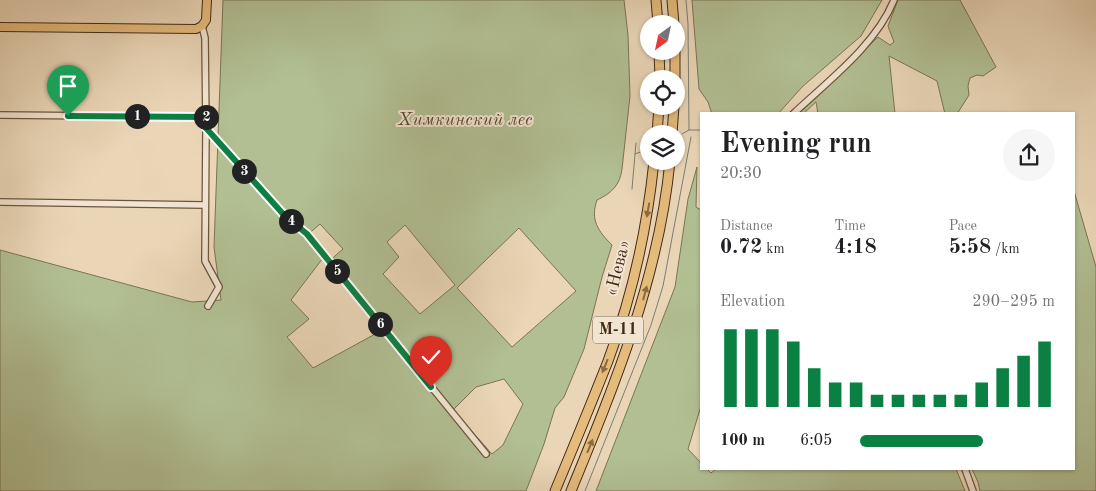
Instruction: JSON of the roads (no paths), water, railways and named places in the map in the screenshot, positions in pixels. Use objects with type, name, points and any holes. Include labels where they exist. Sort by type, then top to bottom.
[{"type":"highway","points":[[656,0],[657,15]]},
{"type":"highway","points":[[672,0],[673,15]]},
{"type":"highway","name":"«Нева»","points":[[555,491],[608,359],[628,296],[644,230],[653,170]]},
{"type":"highway","name":"«Нева»","points":[[572,491],[622,365],[641,307],[659,233],[669,170]]},
{"type":"main road","points":[[0,27],[196,29],[202,26],[206,20],[207,0]]},
{"type":"street","points":[[795,112],[876,33],[894,0]]},
{"type":"street","points":[[202,26],[205,38],[205,260],[219,287],[208,306]]},
{"type":"street","points":[[0,115],[206,117]]},
{"type":"street","points":[[206,128],[284,215],[307,234],[486,454]]},
{"type":"street","points":[[0,202],[204,205]]},
{"type":"street","points":[[965,470],[973,491]]},
{"type":"waterway","points":[[686,0],[689,130]]},
{"type":"waterway","points":[[685,132],[689,130],[700,130]]},
{"type":"waterway","points":[[585,491],[651,325],[663,286],[691,137]]},
{"type":"waterway","points":[[632,189],[636,143]]},
{"type":"waterway","points":[[635,154],[640,152]]},
{"type":"park label","name":"Химкинский лес","points":[[465,120]]}]
